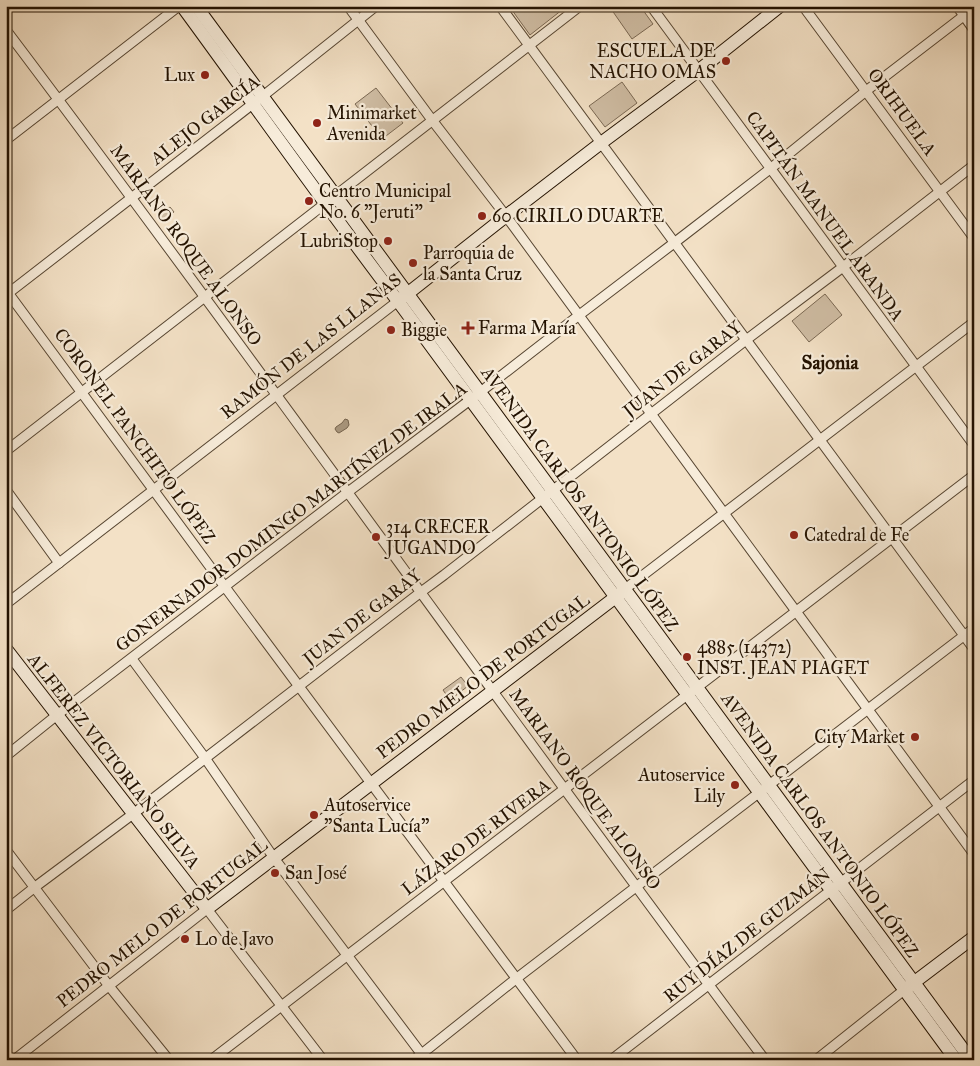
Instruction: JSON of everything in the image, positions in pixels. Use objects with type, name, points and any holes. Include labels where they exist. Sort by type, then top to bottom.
[{"type":"main road","name":"AVENIDA CARLOS ANTONIO LÓPEZ","points":[[180,6],[336,196],[403,297],[910,987],[956,1060]]},
{"type":"main road","name":"AVENIDA CARLOS ANTONIO LÓPEZ","points":[[196,6],[325,204],[403,297]]},
{"type":"main road","name":"RAMÓN DE LAS LLANAS","points":[[403,297],[780,6]]},
{"type":"main road","name":"PEDRO MELO DE PORTUGAL","points":[[207,909],[621,593]]},
{"type":"main road","name":"ALFEREZ VICTORIANO SILVA","points":[[6,649],[207,909]]},
{"type":"main road","points":[[910,987],[974,937]]},
{"type":"main road","name":"AVENIDA CARLOS ANTONIO LÓPEZ","points":[[910,987],[972,1060]]},
{"type":"street","points":[[6,140],[180,6]]},
{"type":"street","points":[[348,6],[506,216],[974,854]]},
{"type":"street","name":"ALEJO GARCÍA","points":[[7,293],[258,100],[376,6]]},
{"type":"street","points":[[500,6],[974,650]]},
{"type":"street","points":[[6,451],[580,6]]},
{"type":"street","name":"CAPITÁN MANUEL ARANDA","points":[[651,6],[974,445]]},
{"type":"street","name":"ORIHUELA","points":[[804,6],[974,238]]},
{"type":"street","points":[[957,6],[974,30]]},
{"type":"street","name":"GONERNADOR DOMINGO MARTÍNEZ DE IRALA","points":[[6,756],[56,715],[770,169],[866,91],[974,8]]},
{"type":"street","name":"MARIANO ROQUE ALONSO","points":[[6,30],[765,1060]]},
{"type":"street","name":"JUAN DE GARAY","points":[[6,910],[444,575],[746,340],[843,268],[974,165]]},
{"type":"street","name":"CORONEL PANCHITO LÓPEZ","points":[[7,293],[577,1060]]},
{"type":"street","name":"RAMÓN DE LAS LLANAS","points":[[6,604],[403,297]]},
{"type":"street","name":"PEDRO MELO DE PORTUGAL","points":[[621,593],[974,322]]},
{"type":"street","name":"LÁZARO DE RIVERA","points":[[211,1060],[974,475]]},
{"type":"street","points":[[6,490],[59,563]]},
{"type":"street","points":[[414,1060],[424,1057],[517,978],[974,628]]},
{"type":"street","points":[[132,658],[205,758],[274,858],[424,1057]]},
{"type":"street","name":"RUY DÍAZ DE GUZMÁN","points":[[611,1060],[974,780]]},
{"type":"street","points":[[6,850],[109,986],[169,1060]]},
{"type":"street","name":"PEDRO MELO DE PORTUGAL","points":[[14,1060],[207,909]]},
{"type":"street","name":"ALFEREZ VICTORIANO SILVA","points":[[207,909],[323,1060]]},
{"type":"street","points":[[816,1060],[910,987]]},
{"type":"shaded area","points":[[509,6],[567,6],[530,35]]},
{"type":"shaded area","points":[[609,6],[640,6],[653,24],[632,39]]},
{"type":"shaded area","points":[[622,82],[637,103],[605,127],[589,106]]},
{"type":"shaded area","points":[[376,88],[403,123],[382,139],[355,104]]},
{"type":"shaded area","points":[[170,207],[174,212],[161,221],[158,216]]},
{"type":"shaded area","points":[[825,294],[842,315],[809,342],[792,321]]},
{"type":"shaded area","points":[[345,419],[348,420],[349,425],[339,433],[337,432],[336,427]]},
{"type":"shaded area","points":[[461,677],[468,686],[450,700],[443,690]]},
{"type":"place","name":"ESCUELA DE NACHO OMAS","points":[[726,61]]},
{"type":"place","name":"Lux","points":[[205,75]]},
{"type":"place","name":"Minimarket Avenida","points":[[317,123]]},
{"type":"place","name":"Centro Municipal No. 6 \"Jeruti\"","points":[[309,201]]},
{"type":"place","name":"60 CIRILO DUARTE","points":[[482,216]]},
{"type":"place","name":"LubriStop","points":[[388,241]]},
{"type":"place","name":"Parroquia de la Santa Cruz","points":[[413,263]]},
{"type":"place","name":"Farma María","points":[[468,328]]},
{"type":"place","name":"Biggie","points":[[391,330]]},
{"type":"place","name":"Catedral de Fe","points":[[794,535]]},
{"type":"place","name":"314 CRECER JUGANDO","points":[[376,537]]},
{"type":"place","name":"4885 (14372) INST. JEAN PIAGET","points":[[687,657]]},
{"type":"place","name":"City Market","points":[[915,737]]},
{"type":"place","name":"Autoservice Lily","points":[[735,785]]},
{"type":"place","name":"Autoservice \"Santa Lucía\"","points":[[314,815]]},
{"type":"place","name":"San José","points":[[275,873]]},
{"type":"place","name":"Lo de Javo","points":[[185,939]]},
{"type":"district","name":"Sajonia","points":[[830,362]]}]
